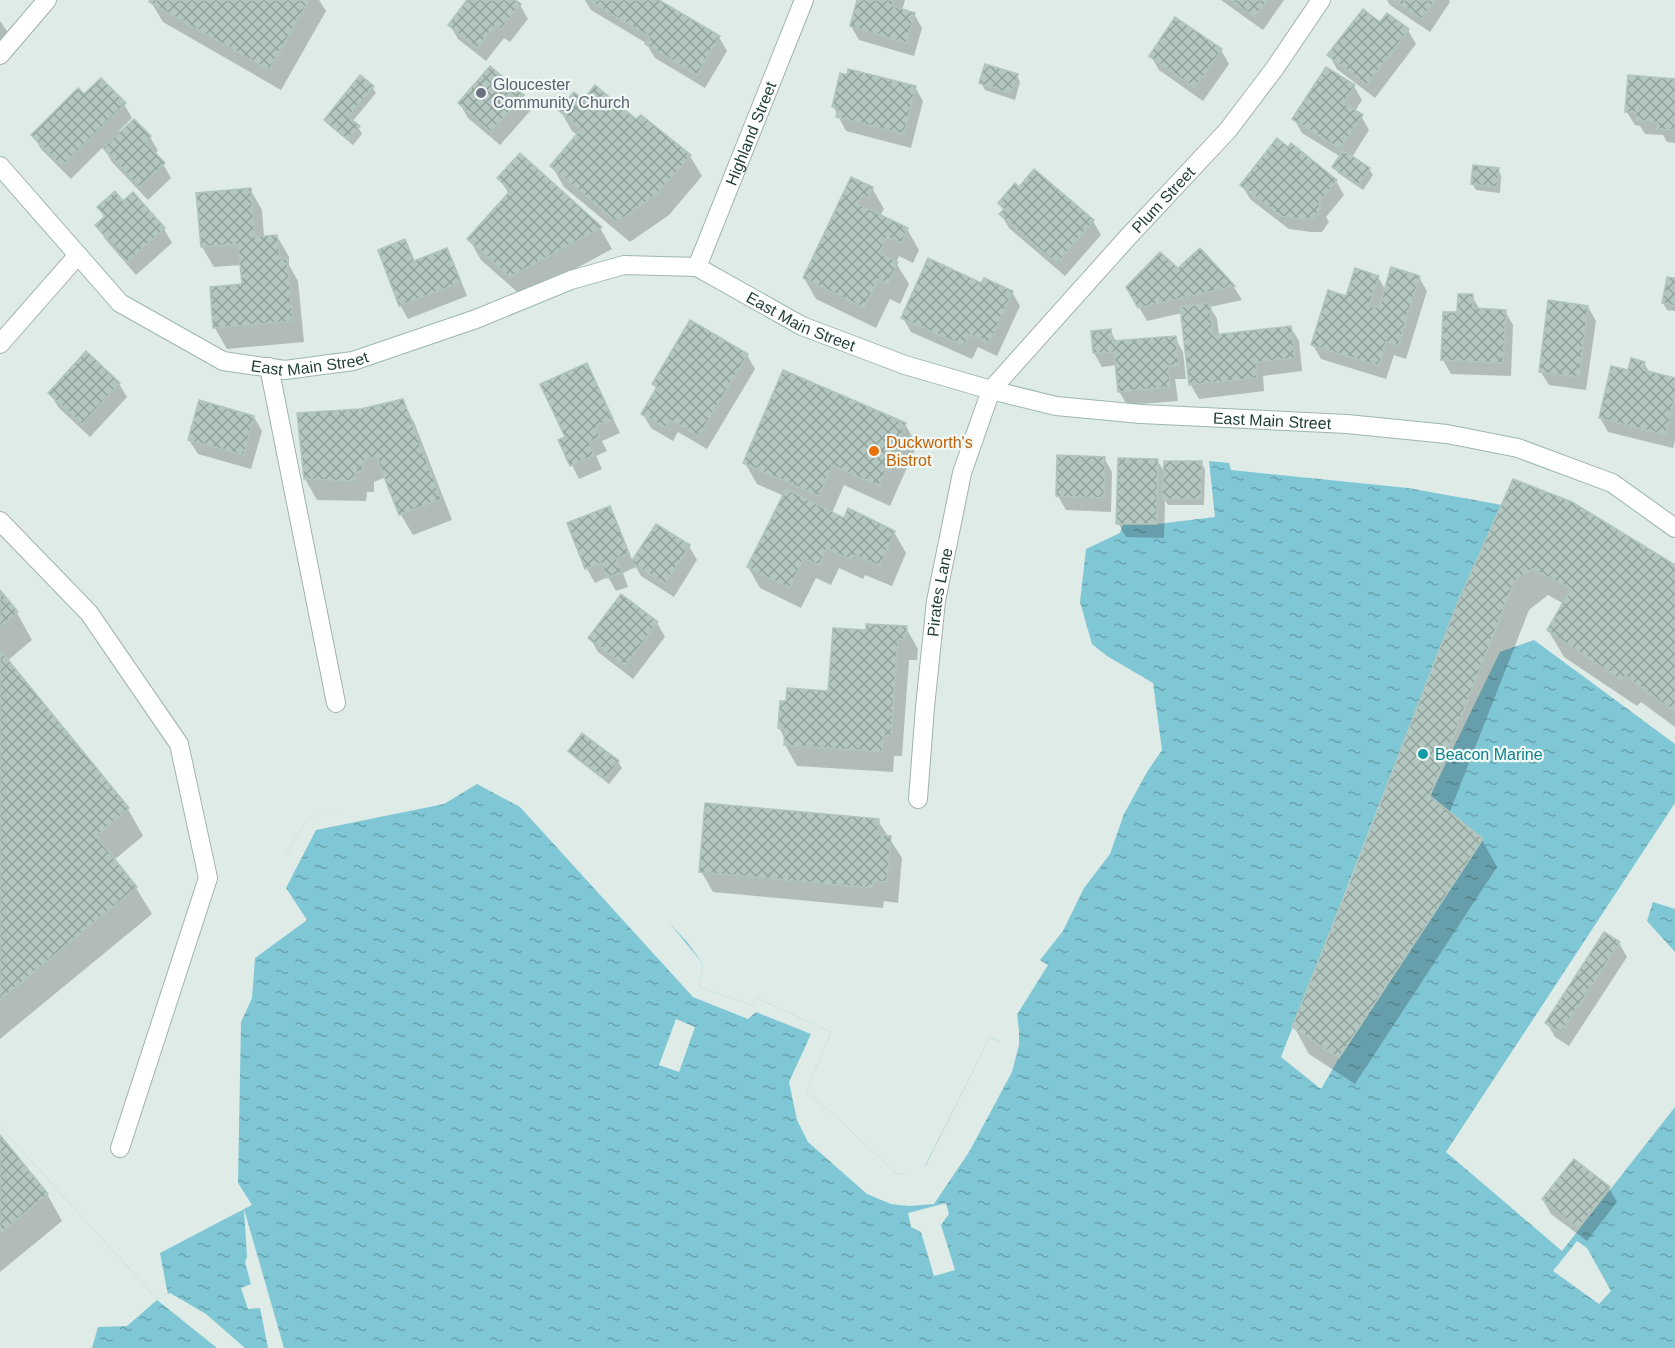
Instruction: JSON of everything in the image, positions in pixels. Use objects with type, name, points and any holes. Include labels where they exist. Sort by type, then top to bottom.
[{"type":"main road","points":[[0,55],[47,0]]},
{"type":"main road","name":"Highland Street","points":[[697,267],[804,0]]},
{"type":"main road","name":"Plum Street","points":[[991,390],[1128,237],[1228,130],[1275,68],[1321,0]]},
{"type":"main road","name":"East Main Street","points":[[0,166],[120,303],[223,361],[285,369],[353,361],[476,319],[571,280],[624,265],[697,267],[802,326],[905,365],[991,390],[1056,406],[1142,414],[1347,424],[1447,435],[1518,448],[1612,483],[1675,528]]},
{"type":"main road","points":[[0,344],[78,255]]},
{"type":"main road","points":[[269,367],[336,703]]},
{"type":"main road","name":"Pirates Lane","points":[[918,799],[936,601],[962,473],[991,390]]},
{"type":"main road","points":[[0,521],[89,613],[179,744],[208,878],[120,1148]]},
{"type":"water","points":[[1209,461],[1229,463],[1231,470],[1408,488],[1502,505],[1675,622],[1675,1348],[0,1348],[0,1127],[157,1299],[168,1295],[160,1253],[244,1209],[226,1180],[237,1011],[247,997],[248,955],[286,918],[278,890],[286,854],[307,819],[473,772],[645,897],[688,943],[703,964],[699,987],[753,1005],[757,998],[831,1032],[806,1092],[898,1175],[924,1168],[990,1037],[1000,1042],[1048,965],[1040,960],[1063,931],[1084,888],[1110,854],[1124,814],[1162,750],[1153,683],[1107,656],[1092,644],[1080,602],[1086,549],[1120,533],[1123,524],[1157,524],[1215,517]]},
{"type":"pier","name":"Beacon Marine","points":[[1502,505],[1675,622],[1675,744],[1534,640],[1500,652],[1430,796],[1483,839],[1321,1089],[1281,1057],[1457,604]]},
{"type":"pier","points":[[474,769],[510,775],[572,819],[645,893],[703,964],[699,987],[753,1005],[757,998],[831,1032],[806,1092],[898,1175],[925,1167],[990,1037],[999,1042],[1017,1013],[1019,1045],[1012,1072],[969,1152],[934,1204],[909,1206],[891,1204],[867,1194],[808,1142],[797,1120],[789,1082],[811,1034],[756,1012],[748,1019],[693,997],[520,807],[477,784],[444,804],[316,830],[286,888],[307,920],[255,958],[252,998],[241,1022],[238,1183],[252,1205],[236,1213],[234,1211],[240,1208],[223,1181],[234,1010],[244,996],[245,954],[282,917],[275,890],[280,867],[286,854],[307,819]]},
{"type":"pier","points":[[1675,803],[1675,909],[1653,902],[1647,921],[1675,952],[1675,1107],[1562,1251],[1446,1152]]},
{"type":"pier","points":[[676,1019],[695,1027],[679,1072],[659,1065]]},
{"type":"pier","points":[[0,1127],[157,1299],[170,1293],[206,1314],[245,1348],[217,1348],[157,1300],[127,1326],[98,1327],[92,1348],[0,1348]]},
{"type":"pier","points":[[946,1203],[949,1214],[941,1225],[955,1270],[934,1276],[921,1232],[911,1227],[908,1213]]},
{"type":"pier","points":[[244,1209],[284,1348],[268,1348],[260,1308],[248,1309],[241,1288],[251,1284],[245,1262],[247,1257]]},
{"type":"pier","points":[[1577,1241],[1587,1248],[1611,1291],[1599,1304],[1553,1271]]},
{"type":"building","points":[[150,0],[309,0],[269,70],[149,2]]},
{"type":"building","points":[[467,0],[515,0],[521,4],[501,29],[496,25],[477,48],[448,25]]},
{"type":"building","points":[[587,0],[659,0],[720,36],[697,75],[645,44],[650,37]]},
{"type":"building","points":[[857,0],[894,0],[892,6],[915,13],[906,43],[850,26]]},
{"type":"building","points":[[1230,0],[1267,0],[1255,17]]},
{"type":"building","points":[[1394,0],[1435,0],[1422,19]]},
{"type":"building","points":[[1363,9],[1380,22],[1387,13],[1409,29],[1367,85],[1327,55]]},
{"type":"building","points":[[1175,17],[1222,49],[1195,88],[1149,56]]},
{"type":"building","points":[[985,64],[1018,74],[1011,94],[979,83]]},
{"type":"building","points":[[490,66],[524,95],[491,132],[458,103]]},
{"type":"building","points":[[1326,67],[1355,85],[1344,103],[1363,115],[1340,149],[1292,119]]},
{"type":"building","points":[[848,69],[916,86],[904,134],[836,117],[838,108],[832,107],[840,73],[847,75]]},
{"type":"building","points":[[360,75],[374,86],[348,117],[360,126],[348,140],[324,120]]},
{"type":"building","points":[[1628,75],[1675,79],[1675,130],[1657,129],[1658,122],[1636,120],[1636,112],[1625,112]]},
{"type":"building","points":[[101,78],[126,103],[62,166],[31,135],[78,88],[84,94]]},
{"type":"building","points":[[595,85],[636,119],[641,115],[691,155],[657,194],[617,222],[550,166],[581,129],[558,110],[574,92],[583,100]]},
{"type":"building","points":[[134,119],[151,136],[145,142],[165,163],[139,187],[103,148]]},
{"type":"building","points":[[1277,138],[1288,147],[1291,143],[1337,180],[1318,204],[1322,207],[1314,218],[1280,216],[1240,185]]},
{"type":"building","points":[[1343,150],[1370,168],[1359,185],[1332,167]]},
{"type":"building","points":[[520,153],[602,227],[510,277],[467,239],[511,190],[497,178]]},
{"type":"building","points":[[1473,165],[1499,168],[1497,187],[1471,184]]},
{"type":"building","points":[[1034,169],[1094,220],[1057,264],[999,214],[1004,209],[998,203],[1015,183],[1019,187]]},
{"type":"building","points":[[851,177],[873,187],[868,198],[862,195],[858,204],[908,228],[901,243],[887,237],[879,253],[898,262],[888,284],[878,279],[864,308],[803,278]]},
{"type":"building","points":[[251,188],[255,237],[277,235],[280,259],[287,259],[293,321],[213,328],[210,287],[242,284],[238,244],[201,247],[196,193]]},
{"type":"building","points":[[115,191],[123,201],[133,192],[165,228],[127,262],[95,225],[105,216],[97,207]]},
{"type":"building","points":[[405,239],[414,261],[447,248],[461,282],[399,306],[378,250]]},
{"type":"building","points":[[1200,248],[1235,286],[1138,308],[1126,287],[1160,252],[1178,268]]},
{"type":"building","points":[[928,258],[981,283],[984,278],[1013,291],[989,343],[970,334],[964,346],[901,318]]},
{"type":"building","points":[[1391,267],[1420,276],[1398,346],[1386,342],[1379,366],[1311,345],[1328,290],[1346,296],[1355,268],[1379,276],[1369,306],[1379,308]]},
{"type":"building","points":[[1667,277],[1675,278],[1675,306],[1662,303]]},
{"type":"building","points":[[1458,294],[1473,294],[1473,308],[1506,310],[1503,363],[1441,360],[1443,312],[1457,312]]},
{"type":"building","points":[[1548,300],[1588,306],[1579,377],[1539,372]]},
{"type":"building","points":[[1210,303],[1213,335],[1291,326],[1295,358],[1256,362],[1257,378],[1189,385],[1180,307]]},
{"type":"building","points":[[690,320],[748,354],[699,436],[670,420],[665,428],[641,414],[657,387],[652,384]]},
{"type":"building","points":[[1111,329],[1112,341],[1176,336],[1179,365],[1168,366],[1171,387],[1118,392],[1114,352],[1093,353],[1091,331]]},
{"type":"building","points":[[86,351],[120,383],[82,424],[48,393]]},
{"type":"building","points":[[1631,358],[1645,362],[1643,370],[1675,378],[1675,395],[1666,435],[1599,418],[1611,366],[1628,370]]},
{"type":"building","points":[[587,363],[613,419],[596,427],[600,437],[589,442],[595,455],[570,466],[558,440],[565,437],[540,384]]},
{"type":"building","points":[[783,370],[906,423],[879,486],[832,465],[819,496],[743,463]]},
{"type":"building","points":[[403,399],[441,499],[399,515],[376,456],[363,461],[362,472],[355,472],[355,481],[304,479],[297,413],[361,409]]},
{"type":"building","points":[[199,400],[254,416],[244,455],[188,440]]},
{"type":"building","points":[[1057,455],[1105,457],[1104,498],[1056,496]]},
{"type":"building","points":[[1118,458],[1158,459],[1157,524],[1116,524]]},
{"type":"building","points":[[1164,461],[1202,461],[1201,499],[1162,499]]},
{"type":"building","name":"Beacon Marine","points":[[1513,479],[1572,502],[1675,565],[1675,712],[1625,676],[1621,680],[1547,630],[1571,589],[1532,569],[1514,582],[1430,796],[1483,839],[1339,1058],[1292,1027],[1457,604]]},
{"type":"building","points":[[786,489],[844,518],[848,508],[895,531],[880,566],[853,555],[851,560],[827,548],[819,565],[804,558],[789,588],[747,567]]},
{"type":"building","points":[[610,506],[629,553],[616,559],[622,572],[607,578],[601,563],[585,569],[567,523]]},
{"type":"building","points":[[656,524],[690,545],[665,584],[631,562]]},
{"type":"building","points":[[0,590],[18,612],[0,627]]},
{"type":"building","points":[[621,594],[658,622],[625,666],[588,638]]},
{"type":"building","points":[[866,624],[907,626],[906,640],[898,639],[891,736],[883,736],[882,752],[784,745],[785,729],[778,728],[780,701],[786,701],[787,688],[828,691],[833,628],[866,630]]},
{"type":"building","points":[[0,650],[129,808],[96,836],[137,887],[0,1000]]},
{"type":"building","points":[[582,733],[619,761],[605,779],[568,751]]},
{"type":"building","points":[[705,803],[879,819],[878,835],[891,836],[887,882],[873,881],[872,888],[699,872]]},
{"type":"building","points":[[1604,932],[1620,942],[1561,1033],[1545,1023]]},
{"type":"building","points":[[0,1135],[48,1194],[0,1233]]},
{"type":"building","points":[[1574,1159],[1610,1187],[1578,1228],[1542,1199]]},
{"type":"place","name":"Gloucester Community Church","points":[[481,93]]},
{"type":"place","name":"Duckworth's Bistrot","points":[[874,451]]},
{"type":"place","name":"Beacon Marine","points":[[1423,754]]}]
